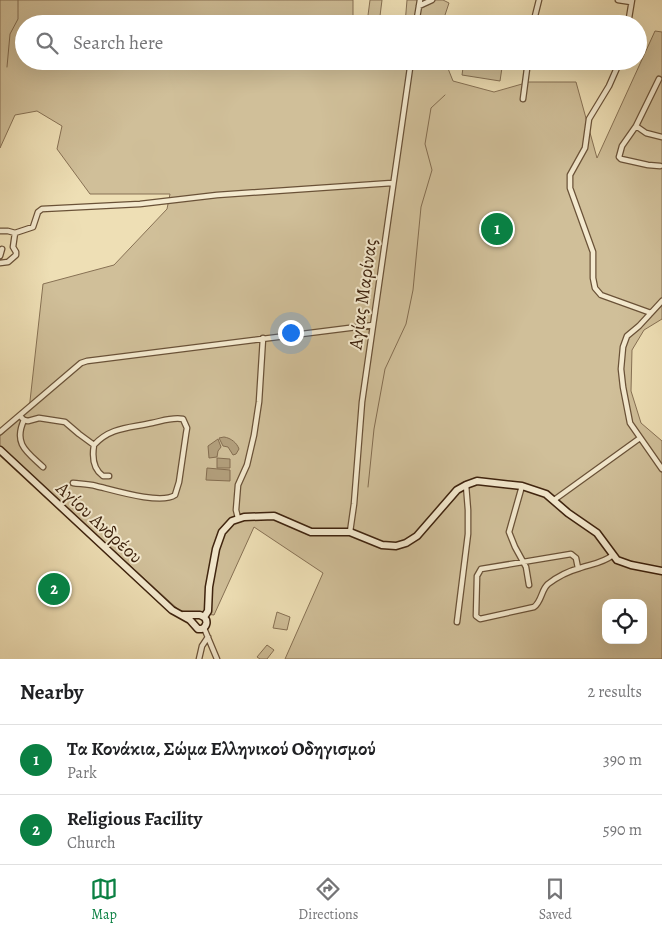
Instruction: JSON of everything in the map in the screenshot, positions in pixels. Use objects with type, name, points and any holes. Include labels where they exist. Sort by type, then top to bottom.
[{"type":"street","points":[[419,3],[432,0]]},
{"type":"street","points":[[535,15],[539,0]]},
{"type":"street","points":[[618,0],[632,1],[630,15]]},
{"type":"street","name":"Αγίας Μαρίνας","points":[[350,532],[362,402],[409,70]]},
{"type":"street","points":[[523,99],[527,70]]},
{"type":"street","points":[[616,70],[609,86],[589,119],[585,148],[570,175],[570,188],[593,252],[592,278],[595,288],[601,294],[651,312]]},
{"type":"street","points":[[659,79],[636,126],[622,146],[619,157],[648,165],[660,166]]},
{"type":"street","points":[[636,126],[646,133],[662,137]]},
{"type":"street","points":[[0,231],[15,233],[33,227],[38,212],[42,209],[140,204],[217,195],[392,183]]},
{"type":"street","points":[[0,263],[8,262],[16,255],[13,247],[15,233]]},
{"type":"street","points":[[0,256],[2,249]]},
{"type":"street","points":[[662,301],[640,326],[627,336],[621,360],[622,387],[630,423],[662,469]]},
{"type":"street","points":[[0,432],[81,363],[87,361],[373,325]]},
{"type":"street","points":[[238,518],[236,510],[238,485],[247,465],[259,402],[263,338]]},
{"type":"street","points":[[20,416],[24,420],[32,421],[39,418],[66,422],[78,434],[94,445]]},
{"type":"street","points":[[72,483],[94,485],[147,497],[169,497],[176,495],[187,428],[183,419],[169,419],[117,429],[100,439],[94,445],[95,468],[103,476],[109,476]]},
{"type":"street","points":[[24,420],[20,433],[21,443],[24,449],[43,467]]},
{"type":"street","points":[[554,500],[640,438]]},
{"type":"street","name":"Αγίου Ανδρέου","points":[[0,450],[161,600],[193,623],[198,629],[204,628]]},
{"type":"street","points":[[193,623],[194,618],[208,611],[210,574],[219,540],[226,526],[238,518],[274,516],[296,527],[315,533],[329,531],[350,532],[386,546],[396,546],[406,544],[417,536],[452,494],[472,482],[484,481],[537,490],[554,500],[568,514],[597,533],[617,560],[662,572]]},
{"type":"street","points":[[457,622],[468,534],[466,485]]},
{"type":"street","points":[[522,486],[509,532],[524,562],[529,585]]},
{"type":"street","points":[[578,568],[576,558],[571,554],[485,568],[479,572],[477,618],[480,619],[534,607],[538,604],[542,591],[548,584],[578,568],[603,562],[613,555]]},
{"type":"street","points":[[181,615],[201,616],[207,621],[204,628],[217,659]]},
{"type":"street","points":[[200,659],[202,646],[208,637]]},
{"type":"shaded area","points":[[0,0],[353,0],[353,15],[15,15],[15,70],[449,70],[453,81],[494,92],[529,82],[576,82],[597,158],[637,70],[647,70],[647,49],[655,31],[662,32],[662,319],[644,330],[632,350],[631,391],[641,423],[662,441],[662,659],[285,659],[323,573],[254,527],[214,615],[180,611],[0,447],[0,436],[29,410],[43,284],[114,265],[167,209],[170,194],[90,194],[57,149],[62,126],[37,111],[15,115],[0,148]]},
{"type":"shaded area","points":[[370,0],[382,0],[380,15],[368,15]]},
{"type":"shaded area","points":[[407,0],[443,0],[449,3],[445,15],[406,15]]},
{"type":"shaded area","points":[[463,70],[502,70],[500,81],[462,75]]},
{"type":"shaded area","points":[[224,437],[237,445],[239,449],[236,454],[233,455],[228,447],[223,446],[219,438]]},
{"type":"shaded area","points":[[218,439],[221,447],[217,457],[209,458],[208,446]]},
{"type":"shaded area","points":[[217,458],[230,459],[230,468],[217,468]]},
{"type":"shaded area","points":[[207,468],[230,470],[230,481],[206,480]]},
{"type":"shaded area","points":[[277,612],[290,617],[287,630],[273,628]]},
{"type":"shaded area","points":[[267,645],[274,650],[267,659],[260,659],[257,657]]},
{"type":"waterway","points":[[18,0],[18,15]]},
{"type":"waterway","points":[[7,67],[10,34],[15,25]]},
{"type":"waterway","points":[[368,487],[374,429],[385,369],[406,324],[413,290],[421,207],[432,170],[425,144],[431,108],[445,95]]},
{"type":"place","name":"Τα Κονάκια, Σώμα Ελληνικού Οδηγισμού","points":[[497,229]]},
{"type":"place","name":"Religious Facility","points":[[54,589]]}]
